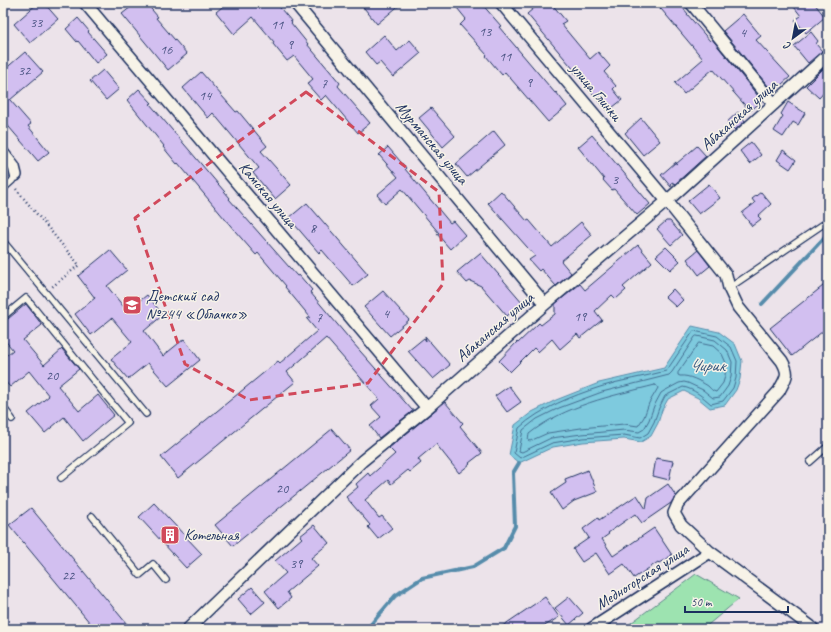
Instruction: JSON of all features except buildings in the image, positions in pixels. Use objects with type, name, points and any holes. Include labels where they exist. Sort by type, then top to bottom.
[{"type":"street","name":"Камская улица","points":[[85,3],[427,408]]},
{"type":"street","name":"Мурманская улица","points":[[295,3],[545,304]]},
{"type":"street","name":"улица Глинки","points":[[500,3],[667,201],[726,275],[728,288],[738,307],[782,360],[786,368],[787,376],[779,391],[678,504],[674,513],[681,525],[710,552]]},
{"type":"street","points":[[691,3],[774,104]]},
{"type":"street","name":"Абаканская улица","points":[[188,629],[362,462],[427,408],[545,304],[667,201],[828,55]]},
{"type":"street","points":[[3,153],[14,167],[13,179]]},
{"type":"street","points":[[710,552],[813,629]]},
{"type":"street","name":"Медногорская улица","points":[[591,629],[710,552]]},
{"type":"lane","points":[[3,189],[13,179]]},
{"type":"lane","points":[[728,288],[828,221]]},
{"type":"lane","points":[[3,241],[146,414]]},
{"type":"lane","points":[[3,317],[26,298],[128,423],[61,478]]},
{"type":"lane","points":[[3,407],[12,419]]},
{"type":"lane","points":[[810,462],[828,446]]},
{"type":"lane","points":[[92,516],[140,575],[153,564],[166,580]]},
{"type":"path","points":[[13,179],[78,266],[46,292]]},
{"type":"highlighted area","points":[[306,92],[439,192],[443,284],[368,383],[249,400],[185,364],[135,218]]},
{"type":"green space","points":[[696,574],[739,599],[703,629],[623,629]]},
{"type":"water","name":"Чирик","points":[[692,326],[719,332],[735,344],[742,361],[740,379],[736,390],[725,405],[710,408],[698,398],[684,391],[668,399],[651,436],[641,442],[624,439],[583,442],[553,447],[519,463],[509,455],[515,425],[532,412],[556,400],[599,383],[664,368]]},
{"type":"waterway","points":[[762,304],[828,233]]},
{"type":"waterway","points":[[367,629],[395,596],[422,578],[473,567],[504,548],[515,526],[513,473],[519,463]]},
{"type":"place","name":"Детский сад №244 «Облачко»","points":[[132,305]]},
{"type":"place","name":"Котельная","points":[[170,535]]}]
